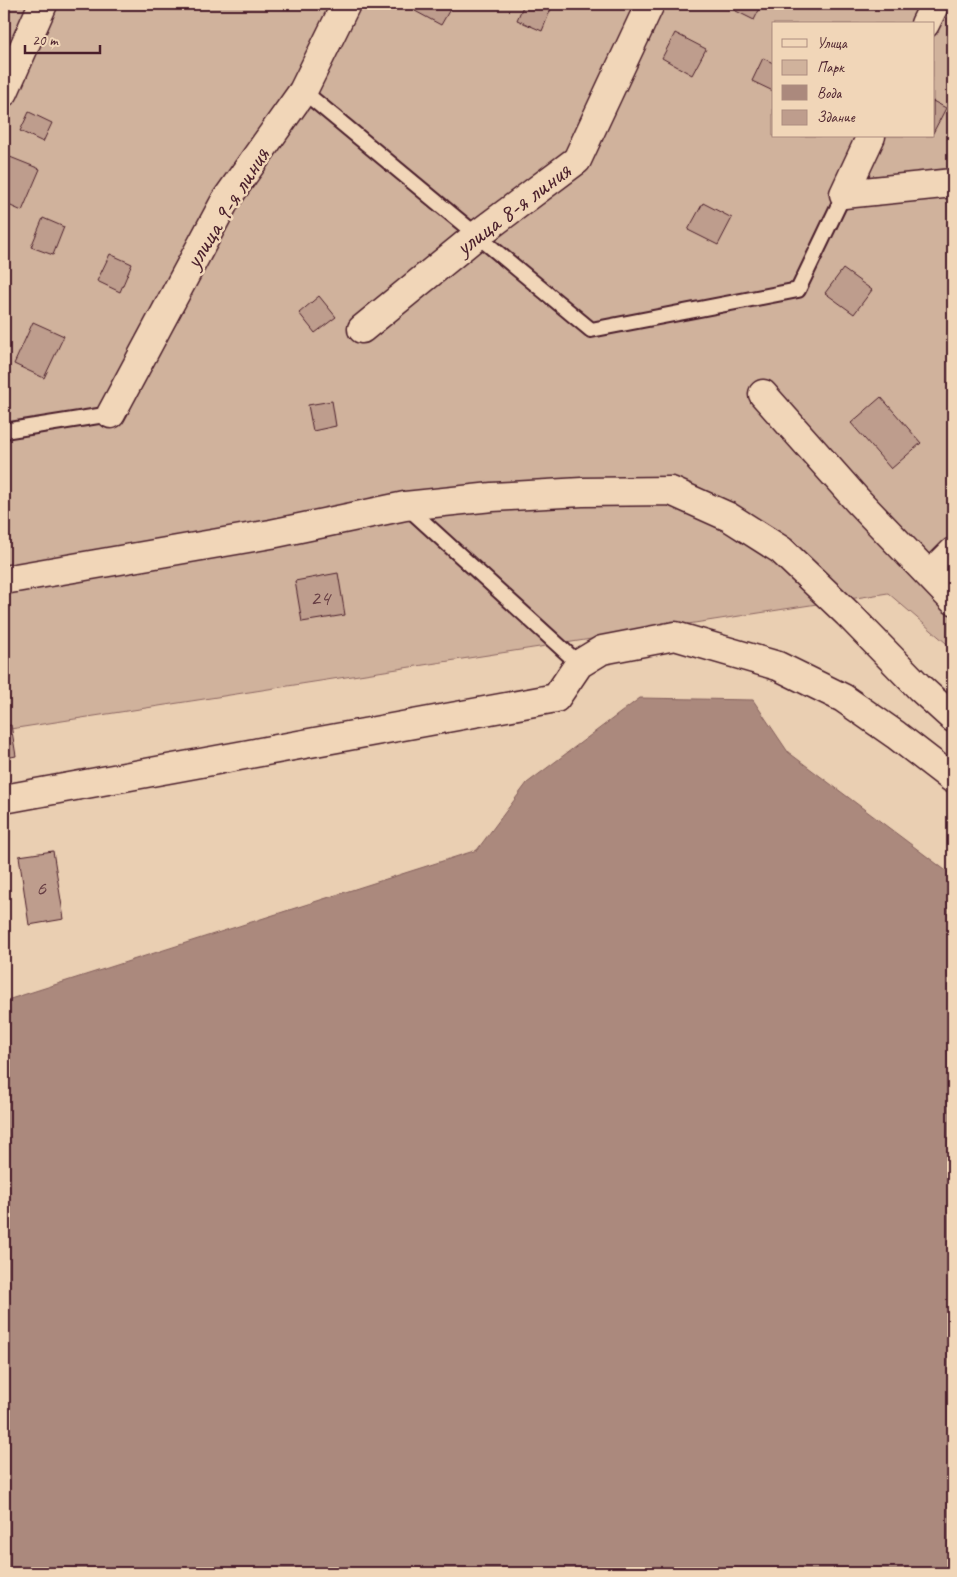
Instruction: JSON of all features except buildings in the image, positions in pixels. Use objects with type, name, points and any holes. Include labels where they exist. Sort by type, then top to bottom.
[{"type":"street","points":[[4,92],[43,4]]},
{"type":"street","name":"улица 9-я линия","points":[[111,414],[224,201],[303,91],[346,4]]},
{"type":"street","name":"улица 8-я линия","points":[[362,329],[477,235],[577,160],[650,4]]},
{"type":"street","points":[[927,22],[935,4]]},
{"type":"street","points":[[844,194],[870,138]]},
{"type":"street","points":[[844,194],[953,184]]},
{"type":"street","points":[[763,394],[857,500],[953,600]]},
{"type":"street","points":[[4,580],[271,534],[405,506],[492,497],[582,492],[671,491],[729,517],[781,550],[848,614],[920,688],[953,718]]},
{"type":"street","points":[[930,575],[953,552]]},
{"type":"street","points":[[4,799],[556,698],[579,664],[602,650],[675,636],[778,666],[843,698],[896,735],[953,779]]},
{"type":"lane","points":[[303,91],[591,330],[798,290],[844,194]]},
{"type":"lane","points":[[4,431],[111,414]]},
{"type":"lane","points":[[405,506],[579,664]]},
{"type":"green space","points":[[4,4],[953,4],[953,649],[888,593],[4,730]]},
{"type":"water","points":[[640,698],[753,700],[788,752],[953,876],[953,1573],[4,1573],[4,1001],[477,850],[527,783]]}]
